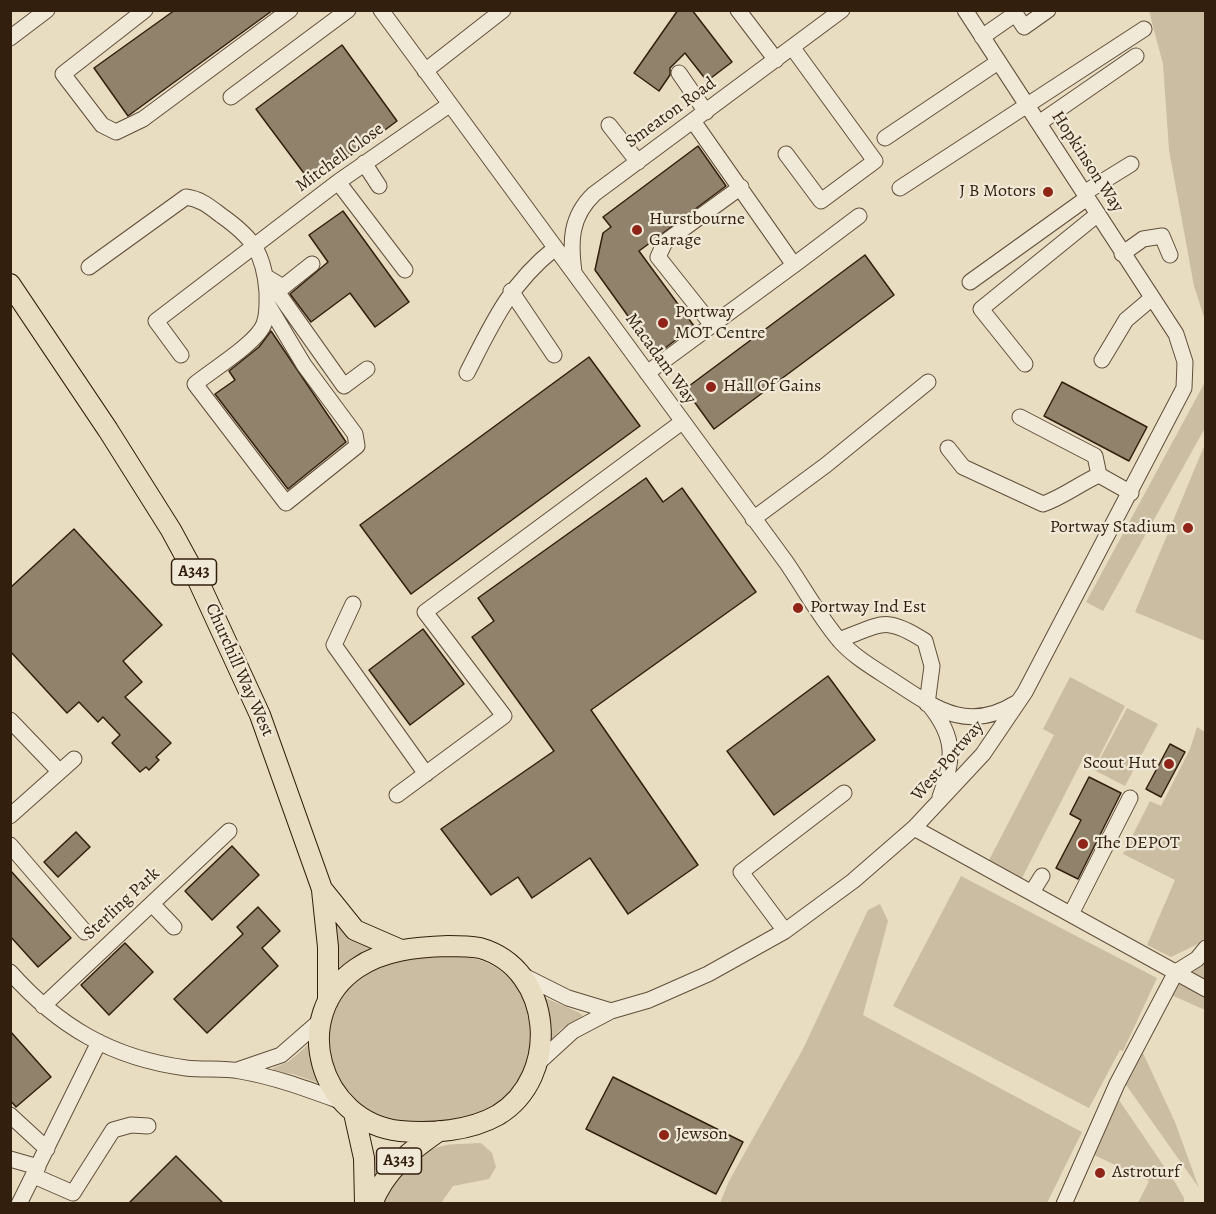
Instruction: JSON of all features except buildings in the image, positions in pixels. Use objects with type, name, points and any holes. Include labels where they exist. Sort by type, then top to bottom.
[{"type":"main road","name":"Churchill Way West","points":[[10,284],[132,467],[171,530],[201,586],[260,715],[322,889],[328,947],[327,1001],[320,1021],[323,1067],[347,1107],[364,1158],[365,1203]]},
{"type":"main road","name":"Churchill Way West","points":[[322,889],[355,930],[401,950]]},
{"type":"main road","name":"Churchill Way West","points":[[327,1001],[355,969],[379,956],[401,950],[448,946],[479,948],[500,958],[518,973],[539,1012],[543,1039],[538,1063],[526,1089],[499,1114],[465,1126],[439,1131],[390,1129],[347,1107]]},
{"type":"main road","name":"Churchill Way West","points":[[372,1203],[397,1162],[439,1131]]},
{"type":"street","points":[[10,38],[47,10]]},
{"type":"street","points":[[145,10],[63,74],[102,124],[116,132],[143,119],[290,10]]},
{"type":"street","points":[[231,97],[348,10]]},
{"type":"street","name":"Macadam Way","points":[[381,10],[839,640],[873,668],[929,705]]},
{"type":"street","points":[[425,70],[503,10]]},
{"type":"street","points":[[738,10],[776,60]]},
{"type":"street","name":"Smeaton Road","points":[[575,275],[571,244],[573,227],[580,210],[594,194],[842,10]]},
{"type":"street","name":"Hopkinson Way","points":[[964,10],[1176,334]]},
{"type":"street","points":[[982,37],[1014,12],[1024,27],[1048,10]]},
{"type":"street","points":[[900,189],[1026,104],[1144,29]]},
{"type":"street","points":[[786,154],[821,201],[875,160],[792,47]]},
{"type":"street","points":[[1039,123],[1136,56]]},
{"type":"street","points":[[885,138],[999,62]]},
{"type":"street","points":[[679,74],[700,117],[741,188],[794,265]]},
{"type":"street","name":"Mitchell Close","points":[[181,355],[156,321],[338,182],[449,105]]},
{"type":"street","points":[[609,125],[638,162]]},
{"type":"street","points":[[364,164],[379,186]]},
{"type":"street","points":[[970,282],[1131,164]]},
{"type":"street","points":[[338,182],[405,270]]},
{"type":"street","points":[[712,325],[658,257],[665,242],[741,188]]},
{"type":"street","points":[[89,267],[186,197],[198,199],[210,206],[237,227],[256,246],[266,276],[267,303],[264,324],[257,335],[195,384],[286,503],[357,446],[355,434],[304,365],[267,303]]},
{"type":"street","points":[[1025,364],[981,309],[1098,214]]},
{"type":"street","points":[[647,373],[859,216]]},
{"type":"street","points":[[1122,254],[1143,239],[1162,236],[1170,255]]},
{"type":"street","points":[[467,373],[511,291],[554,249]]},
{"type":"street","points":[[266,276],[283,287],[312,264]]},
{"type":"street","points":[[266,276],[344,386],[367,369]]},
{"type":"street","points":[[511,291],[554,355]]},
{"type":"street","points":[[1102,360],[1126,320],[1152,298]]},
{"type":"street","name":"West Portway","points":[[538,1063],[573,1031],[611,1011],[670,991],[731,962],[785,931],[853,881],[914,828],[983,754],[1019,701],[1131,494],[1184,388],[1185,362],[1176,334]]},
{"type":"street","points":[[753,519],[826,465],[928,382]]},
{"type":"street","points":[[1020,417],[1095,456],[1099,475],[1131,494]]},
{"type":"street","points":[[398,795],[504,716],[425,612],[682,423]]},
{"type":"street","points":[[948,448],[963,467],[1043,504],[1064,496],[1081,482],[1099,475]]},
{"type":"street","points":[[353,603],[334,645],[426,774]]},
{"type":"street","points":[[839,640],[886,623],[896,624],[926,641],[932,666],[929,705],[946,728],[951,746],[948,774],[937,805]]},
{"type":"street","points":[[929,705],[950,714],[978,718],[997,713],[1019,701]]},
{"type":"street","points":[[10,720],[59,771]]},
{"type":"street","points":[[10,816],[74,759]]},
{"type":"street","points":[[785,931],[741,872],[844,793]]},
{"type":"street","points":[[1071,914],[1130,798]]},
{"type":"street","points":[[914,828],[1206,989]]},
{"type":"street","name":"Sterling Park","points":[[43,1006],[229,831]]},
{"type":"street","points":[[10,845],[85,932]]},
{"type":"street","points":[[1032,892],[1042,876]]},
{"type":"street","points":[[152,904],[174,927]]},
{"type":"street","points":[[1064,1203],[1117,1084],[1176,972],[1197,959],[1206,948]]},
{"type":"street","points":[[10,972],[43,1006],[71,1028],[99,1042],[162,1064],[237,1070],[290,1082],[347,1107]]},
{"type":"street","points":[[518,973],[585,1005],[611,1011]]},
{"type":"street","points":[[237,1070],[281,1055],[320,1021]]},
{"type":"street","points":[[19,1203],[99,1042]]},
{"type":"street","points":[[10,1115],[47,1149]]},
{"type":"street","points":[[10,1159],[73,1193],[113,1130],[131,1125],[148,1126]]},
{"type":"shaded area","points":[[1149,11],[1205,11],[1205,320],[1194,286],[1169,150],[1163,64]]},
{"type":"shaded area","points":[[1205,382],[1205,428],[1103,611],[1086,602]]},
{"type":"shaded area","name":"Portway Stadium","points":[[1205,444],[1206,641],[1135,612]]},
{"type":"shaded area","points":[[1070,677],[1125,706],[1098,759],[1086,753],[1022,878],[989,860],[1054,735],[1043,729]]},
{"type":"shaded area","points":[[1127,708],[1158,724],[1125,786],[1094,770]]},
{"type":"shaded area","points":[[1197,727],[1205,732],[1206,940],[1171,957],[1147,945],[1175,880],[1123,854],[1150,801],[1161,806],[1190,749]]},
{"type":"shaded area","points":[[961,876],[1157,978],[1123,1051],[1120,1050],[1089,1108],[893,1006]]},
{"type":"shaded area","points":[[880,904],[888,921],[863,1015],[1082,1132],[1047,1203],[720,1203],[729,1181],[803,1049],[868,910]]},
{"type":"shaded area","points":[[330,916],[344,932],[372,949],[338,974]]},
{"type":"shaded area","points":[[465,957],[483,961],[503,973],[518,988],[527,1007],[532,1027],[531,1048],[526,1068],[515,1087],[500,1103],[482,1113],[437,1122],[416,1123],[387,1120],[362,1108],[344,1090],[333,1067],[328,1042],[332,1017],[345,993],[367,972],[382,964],[399,960]]},
{"type":"shaded area","points":[[1205,961],[1205,1010],[1169,994]]},
{"type":"shaded area","points":[[543,997],[583,1016],[561,1029],[551,1040],[549,1015]]},
{"type":"shaded area","points":[[311,1044],[318,1083],[293,1074],[272,1071],[273,1068],[288,1062]]},
{"type":"shaded area","points":[[1142,1051],[1175,1122],[1199,1188],[1124,1082]]},
{"type":"shaded area","points":[[1119,1100],[1176,1184],[1184,1198],[1184,1203],[1138,1203],[1149,1181],[1094,1155]]},
{"type":"shaded area","points":[[481,1143],[492,1153],[496,1167],[489,1179],[453,1186],[441,1203],[383,1204],[396,1177],[420,1156],[438,1147]]},
{"type":"place","name":"J B Motors","points":[[1048,192]]},
{"type":"place","name":"Hurstbourne Garage","points":[[637,230]]},
{"type":"place","name":"Portway MOT Centre","points":[[663,323]]},
{"type":"place","name":"Hall Of Gains","points":[[711,387]]},
{"type":"place","name":"Portway Stadium","points":[[1188,528]]},
{"type":"place","name":"Portway Ind Est","points":[[798,608]]},
{"type":"place","name":"Scout Hut","points":[[1169,764]]},
{"type":"place","name":"The DEPOT","points":[[1083,844]]},
{"type":"place","name":"Jewson","points":[[664,1135]]},
{"type":"place","name":"Astroturf","points":[[1100,1173]]}]
